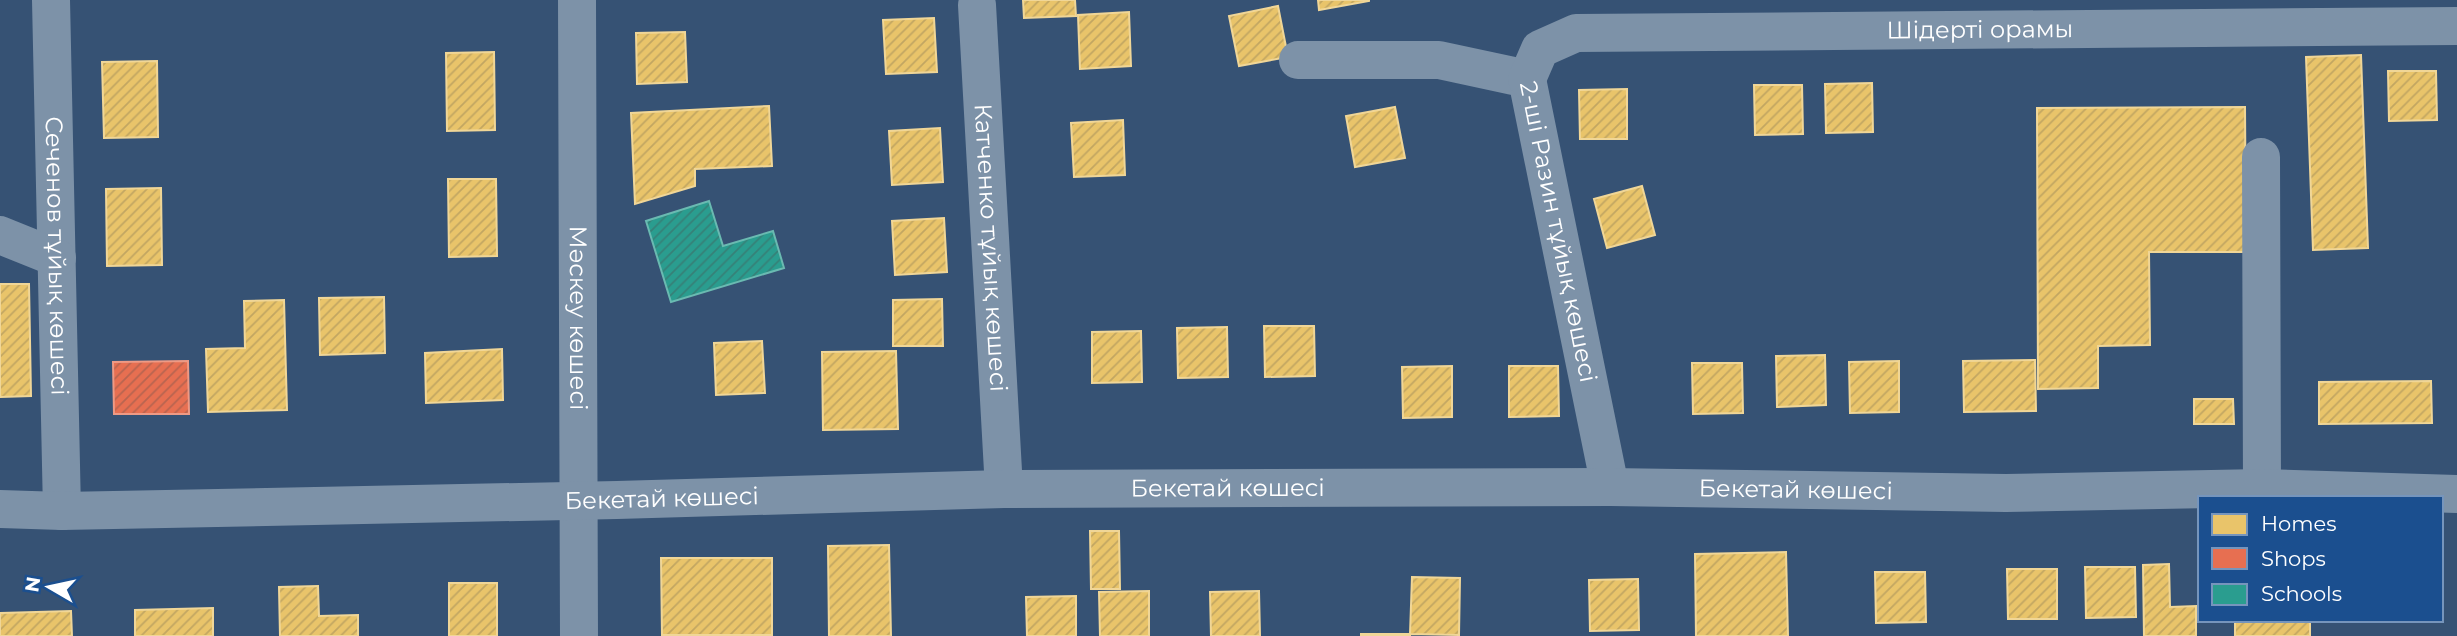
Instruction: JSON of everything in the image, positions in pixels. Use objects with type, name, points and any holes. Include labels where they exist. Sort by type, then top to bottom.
[{"type":"street","name":"Сеченов тұйық көшесі","points":[[51,0],[62,510]]},
{"type":"street","name":"Мәскеу көшесі","points":[[577,0],[579,636]]},
{"type":"street","name":"Катченко тұйық көшесі","points":[[977,5],[1004,489]]},
{"type":"street","name":"Шідерті орамы","points":[[1527,79],[1540,49],[1576,33],[2457,26]]},
{"type":"street","name":"2-ші Разин тұйық көшесі","points":[[1298,60],[1439,60],[1527,79],[1610,487]]},
{"type":"street","points":[[2261,157],[2262,488]]},
{"type":"street","points":[[0,235],[57,258]]},
{"type":"street","name":"Бекетай көшесі","points":[[0,509],[580,501],[1004,489],[1610,487],[2006,494],[2262,488],[2457,494]]},
{"type":"building: Homes","points":[[1023,0],[1075,0],[1076,16],[1024,18]]},
{"type":"building: Homes","points":[[1318,0],[1369,0],[1369,1],[1319,10]]},
{"type":"building: Homes","points":[[1278,6],[1288,57],[1239,66],[1229,16]]},
{"type":"building: Homes","points":[[1129,12],[1131,66],[1080,69],[1078,15]]},
{"type":"building: Homes","points":[[934,18],[937,72],[886,74],[883,20]]},
{"type":"building: Homes","points":[[685,32],[687,82],[637,84],[636,33]]},
{"type":"building: Homes","points":[[494,52],[495,130],[447,131],[446,53]]},
{"type":"building: Homes","points":[[2361,55],[2368,248],[2313,250],[2306,57]]},
{"type":"building: Homes","points":[[157,61],[158,137],[104,138],[102,62]]},
{"type":"building: Homes","points":[[2388,71],[2436,71],[2437,120],[2389,121]]},
{"type":"building: Homes","points":[[1872,83],[1873,132],[1826,133],[1825,84]]},
{"type":"building: Homes","points":[[1754,85],[1802,85],[1803,134],[1755,135]]},
{"type":"building: Homes","points":[[1627,89],[1627,139],[1580,139],[1579,90]]},
{"type":"building: Homes","points":[[769,106],[772,166],[695,169],[695,186],[635,204],[631,113]]},
{"type":"building: Homes","points":[[1395,107],[1405,158],[1355,167],[1346,116]]},
{"type":"building: Homes","points":[[2245,107],[2246,252],[2149,252],[2150,345],[2098,346],[2098,388],[2038,389],[2037,108]]},
{"type":"building: Homes","points":[[1123,120],[1125,175],[1074,177],[1071,123]]},
{"type":"building: Homes","points":[[940,128],[943,182],[892,185],[889,131]]},
{"type":"building: Homes","points":[[448,179],[496,179],[497,256],[449,257]]},
{"type":"building: Homes","points":[[1642,186],[1655,235],[1607,248],[1594,199]]},
{"type":"building: Homes","points":[[161,188],[162,265],[107,266],[106,189]]},
{"type":"building: Homes","points":[[944,218],[947,272],[895,275],[892,221]]},
{"type":"building: Homes","points":[[0,284],[29,284],[31,396],[0,397]]},
{"type":"building: Homes","points":[[384,297],[385,353],[320,355],[319,298]]},
{"type":"building: Homes","points":[[942,299],[943,346],[893,346],[893,300]]},
{"type":"building: Homes","points":[[284,300],[287,410],[208,412],[206,349],[245,348],[244,301]]},
{"type":"building: Homes","points":[[1264,326],[1314,326],[1315,376],[1265,377]]},
{"type":"building: Homes","points":[[1227,327],[1228,377],[1178,378],[1177,328]]},
{"type":"building: Homes","points":[[1141,331],[1142,382],[1092,383],[1092,332]]},
{"type":"building: Homes","points":[[762,341],[765,393],[716,395],[714,343]]},
{"type":"building: Homes","points":[[502,349],[503,400],[426,403],[425,353]]},
{"type":"building: Homes","points":[[896,351],[898,429],[823,430],[822,352]]},
{"type":"building: Homes","points":[[1825,355],[1826,405],[1777,407],[1776,356]]},
{"type":"building: Homes","points":[[2035,360],[2036,411],[1964,412],[1963,361]]},
{"type":"building: Homes","points":[[1899,361],[1899,412],[1850,413],[1849,362]]},
{"type":"building: Homes","points":[[1692,363],[1742,363],[1743,413],[1693,414]]},
{"type":"building: Homes","points":[[1452,366],[1452,417],[1403,418],[1402,367]]},
{"type":"building: Homes","points":[[1509,366],[1558,366],[1559,416],[1509,417]]},
{"type":"building: Homes","points":[[2431,381],[2432,423],[2319,424],[2319,382]]},
{"type":"building: Homes","points":[[2194,399],[2233,399],[2234,424],[2194,424]]},
{"type":"building: Homes","points":[[1090,531],[1119,531],[1120,589],[1091,589]]},
{"type":"building: Homes","points":[[889,545],[891,636],[829,636],[828,546]]},
{"type":"building: Homes","points":[[1786,552],[1788,636],[1696,636],[1695,554]]},
{"type":"building: Homes","points":[[661,558],[772,558],[772,635],[662,635]]},
{"type":"building: Homes","points":[[2169,564],[2170,607],[2196,606],[2196,636],[2144,636],[2143,565]]},
{"type":"building: Homes","points":[[2085,567],[2135,567],[2136,617],[2086,618]]},
{"type":"building: Homes","points":[[2007,569],[2057,569],[2057,619],[2008,619]]},
{"type":"building: Homes","points":[[1875,572],[1925,572],[1926,622],[1876,623]]},
{"type":"building: Homes","points":[[1412,577],[1460,578],[1459,635],[1410,634]]},
{"type":"building: Homes","points":[[1638,579],[1639,630],[1590,631],[1589,580]]},
{"type":"building: Homes","points":[[449,583],[497,583],[497,636],[449,636]]},
{"type":"building: Homes","points":[[318,586],[319,616],[358,615],[358,636],[280,636],[279,587]]},
{"type":"building: Homes","points":[[1149,591],[1149,636],[1100,636],[1099,592]]},
{"type":"building: Homes","points":[[1259,591],[1260,636],[1211,636],[1210,592]]},
{"type":"building: Homes","points":[[1076,596],[1076,636],[1027,636],[1026,597]]},
{"type":"building: Homes","points":[[213,608],[213,636],[135,636],[135,610]]},
{"type":"building: Homes","points":[[71,611],[72,636],[0,636],[0,613]]},
{"type":"building: Homes","points":[[2235,622],[2310,622],[2310,636],[2235,636]]},
{"type":"building: Homes","points":[[1410,634],[1410,636],[1361,636]]},
{"type":"building: Shops","points":[[188,361],[189,414],[114,414],[113,362]]},
{"type":"building: Schools","points":[[709,201],[723,246],[773,231],[784,268],[671,302],[646,221]]}]
